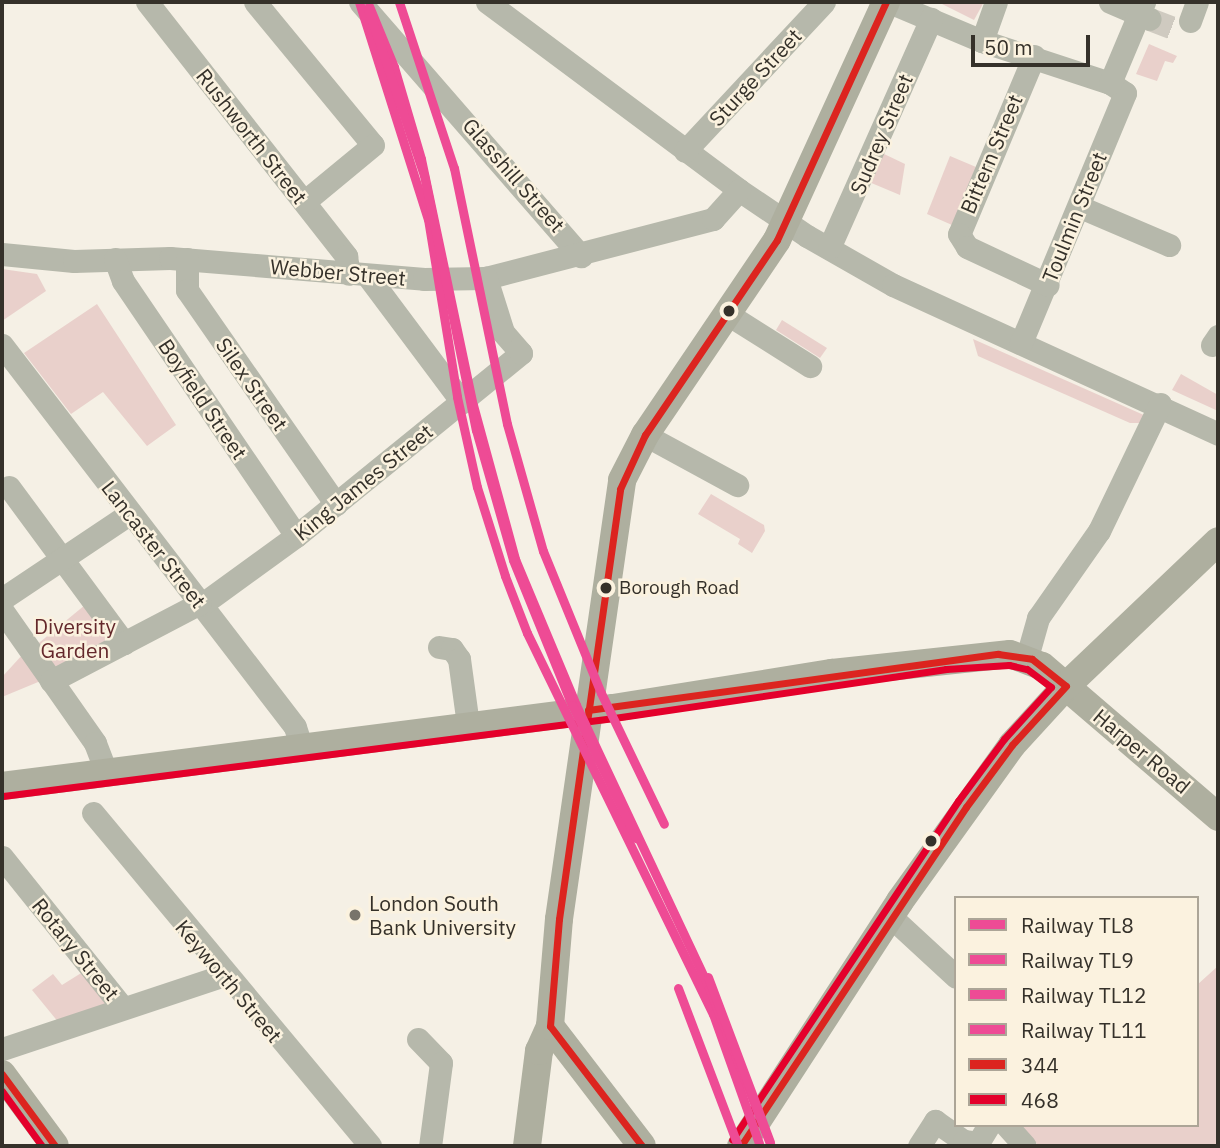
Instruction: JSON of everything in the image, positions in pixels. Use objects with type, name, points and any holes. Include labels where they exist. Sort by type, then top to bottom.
[{"type":"main road","points":[[527,1146],[539,1051],[550,1026],[559,919],[620,489],[645,435],[729,315],[786,222],[888,2]]},
{"type":"main road","points":[[741,1146],[890,916],[1012,745],[1066,686],[1218,541]]},
{"type":"main road","points":[[2,786],[588,710],[945,659],[1010,654],[1027,657],[1066,686]]},
{"type":"main road","name":"Harper Road","points":[[1066,686],[1218,817]]},
{"type":"main road","points":[[550,1026],[642,1146]]},
{"type":"main road","points":[[2,1074],[29,1107],[31,1117],[55,1146]]},
{"type":"main road","points":[[2,1099],[16,1117],[31,1117]]},
{"type":"street","name":"Rushworth Street","points":[[147,2],[358,274],[462,402]]},
{"type":"street","points":[[254,2],[373,145],[304,201]]},
{"type":"street","name":"Glasshill Street","points":[[360,2],[581,256]]},
{"type":"street","points":[[487,2],[739,190],[829,248],[893,285],[1160,404],[1218,434]]},
{"type":"street","name":"Sturge Street","points":[[685,151],[824,2]]},
{"type":"street","points":[[888,2],[982,41],[1034,55],[1117,87]]},
{"type":"street","points":[[982,41],[996,2]]},
{"type":"street","points":[[1110,2],[1144,12]]},
{"type":"street","name":"Toulmin Street","points":[[1021,343],[1080,207],[1117,87],[1144,12]]},
{"type":"street","name":"Sudrey Street","points":[[829,248],[931,19]]},
{"type":"street","name":"Bittern Street","points":[[1034,55],[959,234],[967,247],[1048,285]]},
{"type":"street","name":"Webber Street","points":[[2,254],[187,259],[358,274],[486,278],[581,256],[713,219],[739,190]]},
{"type":"street","points":[[1080,207],[1169,245]]},
{"type":"street","name":"Boyfield Street","points":[[115,259],[122,281],[296,536]]},
{"type":"street","name":"Silex Street","points":[[187,259],[187,290],[335,503]]},
{"type":"street","name":"King James Street","points":[[51,681],[201,604],[296,536],[522,353],[503,332],[486,278]]},
{"type":"street","points":[[729,315],[810,366]]},
{"type":"street","name":"Lancaster Street","points":[[2,345],[295,727],[301,746]]},
{"type":"street","points":[[1027,657],[1038,618],[1099,531],[1160,404]]},
{"type":"street","points":[[645,435],[737,485]]},
{"type":"street","points":[[9,487],[124,643]]},
{"type":"street","points":[[6,587],[62,558],[129,514]]},
{"type":"street","points":[[2,610],[95,743],[106,772]]},
{"type":"street","points":[[439,647],[452,649],[459,659],[468,725]]},
{"type":"street","name":"Keyworth Street","points":[[93,813],[224,975],[370,1146]]},
{"type":"street","name":"Rotary Street","points":[[2,857],[123,1008]]},
{"type":"street","points":[[890,916],[954,975]]},
{"type":"street","points":[[2,1049],[224,975]]},
{"type":"street","points":[[418,1039],[441,1063],[430,1146]]},
{"type":"street","points":[[919,1146],[935,1121],[964,1141],[978,1143],[988,1127]]},
{"type":"street","points":[[1008,1127],[1025,1146]]},
{"type":"green space","points":[[938,2],[984,2],[974,20]]},
{"type":"green space","points":[[1149,44],[1177,56],[1173,63],[1165,61],[1157,81],[1136,74]]},
{"type":"green space","points":[[882,153],[905,164],[900,195],[869,182]]},
{"type":"green space","points":[[950,156],[976,167],[952,225],[927,214]]},
{"type":"green space","points":[[2,269],[37,274],[46,291],[2,321]]},
{"type":"green space","points":[[97,304],[176,425],[147,446],[103,392],[71,414],[24,353]]},
{"type":"green space","points":[[782,320],[827,348],[820,358],[776,330]]},
{"type":"green space","points":[[973,339],[1146,416],[1141,423],[1130,423],[978,356]]},
{"type":"green space","points":[[1181,374],[1218,395],[1218,411],[1172,390]]},
{"type":"green space","points":[[711,494],[764,525],[765,531],[752,553],[738,544],[740,539],[698,514]]},
{"type":"green space","name":"Diversity Garden","points":[[85,605],[113,644],[53,674],[34,647]]},
{"type":"green space","points":[[24,653],[43,680],[2,697],[2,677]]},
{"type":"green space","points":[[1218,966],[1218,1146],[1039,1146],[1021,1127],[1199,1127],[1199,983]]},
{"type":"green space","points":[[86,970],[112,1001],[59,1023],[32,990],[53,974],[62,985]]},
{"type":"tunnel","points":[[1150,19],[1176,29]]},
{"type":"rail line","name":"TL8","points":[[359,2],[428,219],[457,397],[477,487],[505,576],[527,633],[713,1014],[760,1146]]},
{"type":"rail line","name":"TL12","points":[[399,2],[454,168],[507,424],[543,551],[601,693],[664,824]]},
{"type":"rail line","name":"TL9","points":[[369,6],[394,67],[421,159],[473,405],[515,559],[576,705],[709,988],[771,1146]]},
{"type":"rail line","name":"TL11","points":[[368,9],[424,175],[476,430],[513,560],[572,705],[636,838]]},
{"type":"rail line","name":"TL12","points":[[708,977],[770,1142]]},
{"type":"rail line","name":"TL11","points":[[678,988],[738,1146]]},
{"type":"transit line","name":"344","points":[[642,1146],[550,1026],[559,919],[620,489],[645,435],[777,240],[886,2]]},
{"type":"transit line","name":"344","points":[[588,710],[998,654],[1032,659],[1066,686],[1012,745],[966,807],[741,1146]]},
{"type":"transit line","name":"468","points":[[3,796],[614,718],[946,669],[1009,665],[1027,669],[1051,687],[1004,739],[958,801],[732,1140]]},
{"type":"transit line","name":"344","points":[[2,1074],[55,1146]]},
{"type":"transit line","name":"468","points":[[2,1091],[42,1146]]},
{"type":"place","name":"Borough Road","points":[[606,588]]},
{"type":"place","name":"London South Bank University","points":[[355,915]]}]
